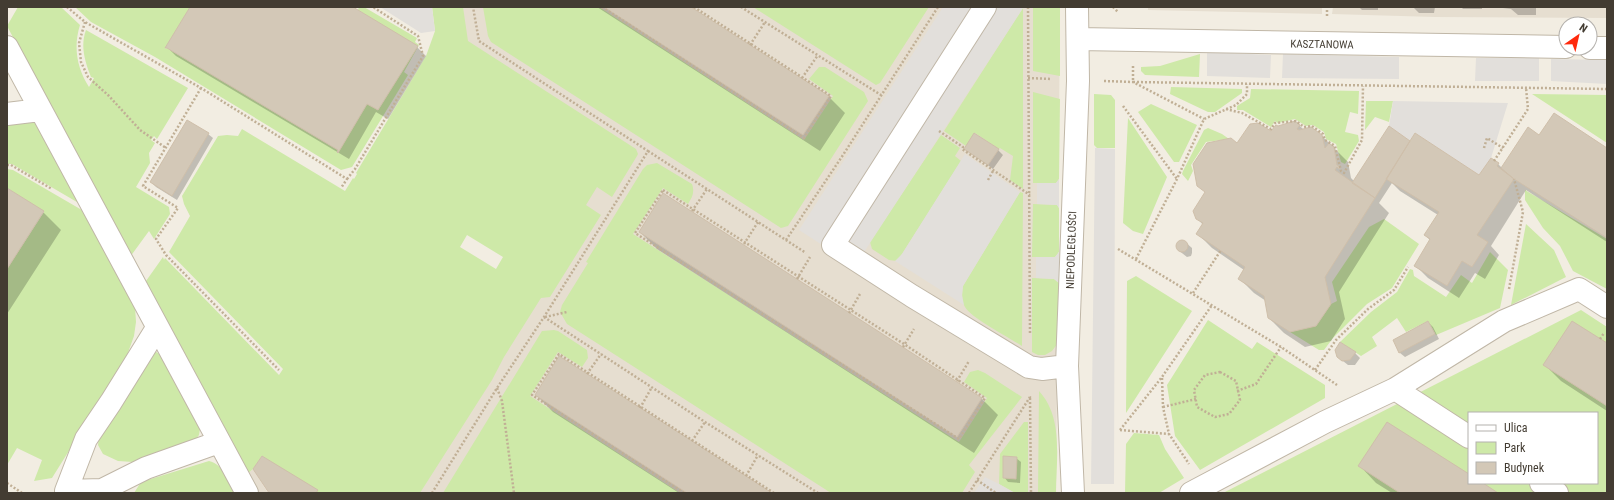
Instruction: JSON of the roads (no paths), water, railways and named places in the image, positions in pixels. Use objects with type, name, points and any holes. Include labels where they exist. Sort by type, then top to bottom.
[{"type":"street","points":[[985,7],[832,245],[912,296],[1029,367],[1042,369],[1067,366]]},
{"type":"street","name":"NIEPODLEGŁOŚCI","points":[[1072,493],[1067,366],[1078,81],[1078,7]]},
{"type":"street","name":"KASZTANOWA","points":[[1078,39],[1558,47]]},
{"type":"street","points":[[7,47],[247,493]]},
{"type":"street","points":[[7,114],[40,110]]},
{"type":"street","points":[[1207,489],[1325,422],[1395,389],[1504,320],[1579,289],[1607,307]]},
{"type":"street","points":[[157,328],[86,439],[66,491],[102,490],[146,468],[219,442]]},
{"type":"street","points":[[1395,389],[1468,436]]},
{"type":"street","points":[[1543,484],[1557,493]]}]
